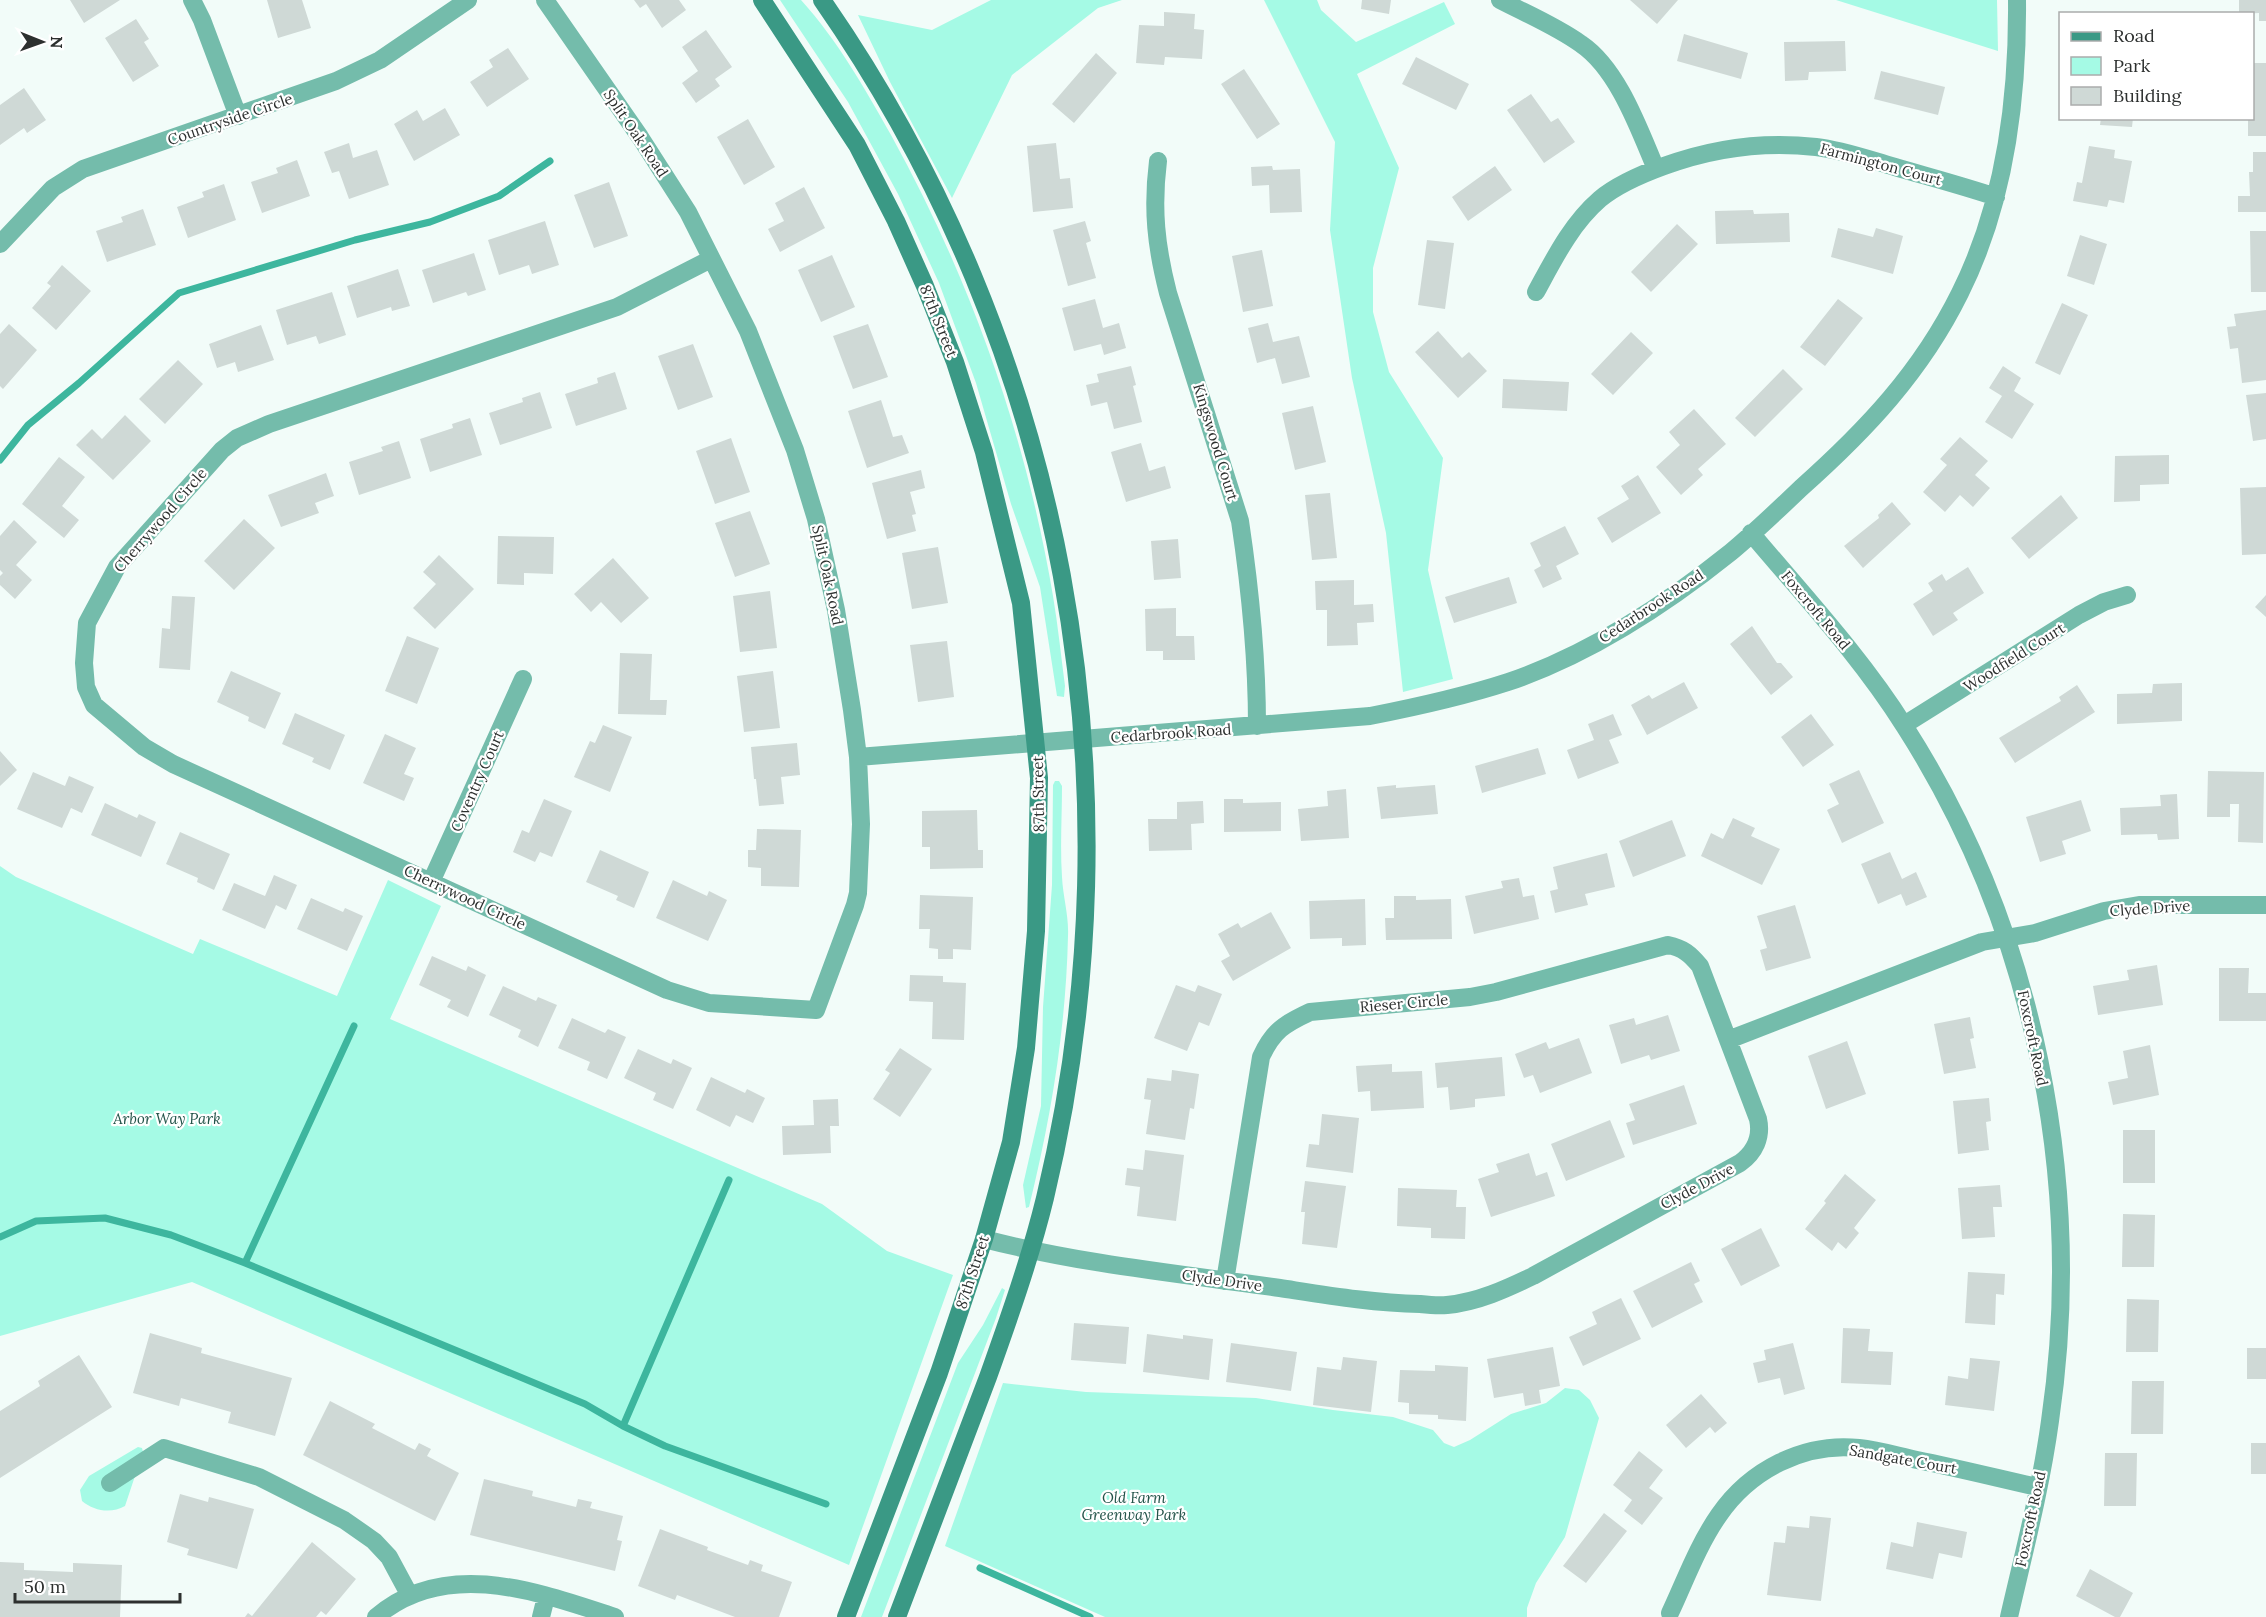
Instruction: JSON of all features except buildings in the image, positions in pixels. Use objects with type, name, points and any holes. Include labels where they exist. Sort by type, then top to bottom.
[{"type":"street","points":[[192,0],[202,20],[238,116]]},
{"type":"street","name":"Countryside Circle","points":[[0,243],[52,188],[82,169],[336,81],[380,60],[468,0]]},
{"type":"street","name":"Split Oak Road","points":[[545,0],[640,136],[687,212],[748,331],[795,450],[816,519],[837,610],[858,757],[861,824],[858,893],[816,1010],[697,1001],[620,969]]},
{"type":"street","name":"87th Street","points":[[762,0],[857,145],[901,232],[955,362],[984,452],[1021,603],[1039,778],[1036,931],[1026,1048],[1011,1142],[984,1239],[939,1373],[846,1617]]},
{"type":"street","points":[[822,0],[905,131],[962,250],[994,327],[1035,453],[1053,527],[1069,614],[1084,739],[1086,824],[1084,933],[1073,1048],[1058,1138],[1031,1251],[975,1413],[897,1617]]},
{"type":"street","points":[[1500,0],[1582,44],[1596,57],[1619,90],[1656,169]]},
{"type":"street","name":"Cedarbrook Road","points":[[858,757],[1370,716],[1429,705],[1510,681],[1557,661],[1640,616],[1732,551],[1857,437],[1893,398],[1944,324],[1979,251],[1996,197],[2014,95],[2017,0]]},
{"type":"street","name":"Farmington Court","points":[[1536,292],[1579,220],[1601,198],[1634,178],[1656,169],[1684,159],[1746,146],[1818,147],[1996,197]]},
{"type":"street","name":"Kingswood Court","points":[[1158,161],[1154,194],[1159,256],[1168,293],[1240,521],[1245,552],[1257,689],[1257,726]]},
{"type":"street","name":"Cherrywood Circle","points":[[620,969],[173,764],[144,747],[94,705],[86,687],[84,663],[87,623],[117,567],[207,465],[237,438],[269,424],[617,307],[711,259]]},
{"type":"street","name":"Foxcroft Road","points":[[1751,533],[1867,672],[1904,725],[1953,811],[1975,859],[2017,969],[2042,1078],[2053,1143],[2059,1201],[2061,1268],[2058,1347],[2050,1422],[2009,1617]]},
{"type":"street","name":"Woodfield Court","points":[[1904,725],[2079,615],[2104,602],[2127,595]]},
{"type":"street","name":"Coventry Court","points":[[432,882],[524,679]]},
{"type":"street","name":"Clyde Drive","points":[[984,1239],[1031,1251],[1393,1304],[1447,1305],[1487,1296],[1533,1276],[1748,1157],[1758,1140],[1760,1130],[1758,1119],[1728,1040],[1982,942],[2035,933],[2104,911],[2139,905],[2266,905]]},
{"type":"street","name":"Rieser Circle","points":[[1225,1281],[1261,1057],[1277,1030],[1292,1020],[1310,1012],[1470,998],[1668,945],[1681,948],[1691,954],[1700,966],[1728,1040]]},
{"type":"street","points":[[110,1484],[164,1448],[259,1477],[344,1520],[374,1541],[388,1557],[410,1596]]},
{"type":"street","name":"Sandgate Court","points":[[1670,1613],[1718,1515],[1740,1489],[1757,1475],[1798,1455],[1828,1449],[1860,1448],[2037,1487]]},
{"type":"street","points":[[376,1617],[410,1596],[426,1590],[468,1583],[495,1585],[615,1617]]},
{"type":"street","points":[[541,1617],[546,1597]]},
{"type":"green space","points":[[780,0],[801,0],[850,65],[920,189],[970,301],[1011,417],[1042,536],[1053,596],[1065,686],[1064,697],[1057,696],[1040,587],[1011,504],[976,383],[939,283],[898,194],[848,102]]},
{"type":"green space","points":[[991,0],[1122,0],[1098,8],[1012,75],[952,198],[890,82],[858,15],[932,30]]},
{"type":"green space","points":[[1264,0],[1317,0],[1321,10],[1356,42],[1444,2],[1455,24],[1357,74],[1399,168],[1373,268],[1373,312],[1389,372],[1443,458],[1428,570],[1453,679],[1403,692],[1386,533],[1352,378],[1330,230],[1335,142]]},
{"type":"green space","points":[[1836,0],[1997,0],[1998,51]]},
{"type":"green space","points":[[1055,781],[1059,781],[1062,786],[1061,866],[1068,929],[1067,970],[1056,1073],[1044,1140],[1029,1207],[1026,1208],[1023,1185],[1041,1106],[1043,1007],[1052,885],[1053,785]]},
{"type":"green space","name":"Arbor Way Park","points":[[0,866],[16,877],[193,954],[200,939],[337,996],[388,880],[441,906],[390,1019],[822,1204],[887,1251],[953,1275],[849,1565],[192,1282],[0,1336]]},
{"type":"green space","points":[[1002,1288],[1005,1290],[996,1318],[882,1617],[861,1617],[958,1363],[983,1325]]},
{"type":"green space","name":"Old Farm Greenway Park","points":[[1003,1383],[1086,1392],[1256,1398],[1393,1417],[1433,1430],[1444,1443],[1454,1447],[1470,1440],[1511,1414],[1546,1403],[1565,1388],[1579,1390],[1590,1400],[1599,1418],[1565,1537],[1536,1583],[1527,1608],[1527,1617],[1105,1617],[945,1546]]},
{"type":"green space","points":[[138,1447],[142,1448],[143,1452],[125,1506],[114,1510],[103,1510],[82,1501],[80,1490],[89,1476]]},
{"type":"waterway","points":[[0,460],[28,425],[79,383],[179,293],[355,240],[430,222],[499,196],[550,161]]},
{"type":"waterway","points":[[245,1263],[354,1026]]},
{"type":"waterway","points":[[623,1426],[729,1180]]},
{"type":"waterway","points":[[0,1237],[36,1221],[105,1218],[171,1235],[245,1263],[585,1404],[623,1426],[665,1446],[826,1504]]},
{"type":"waterway","points":[[980,1568],[1090,1617]]}]
